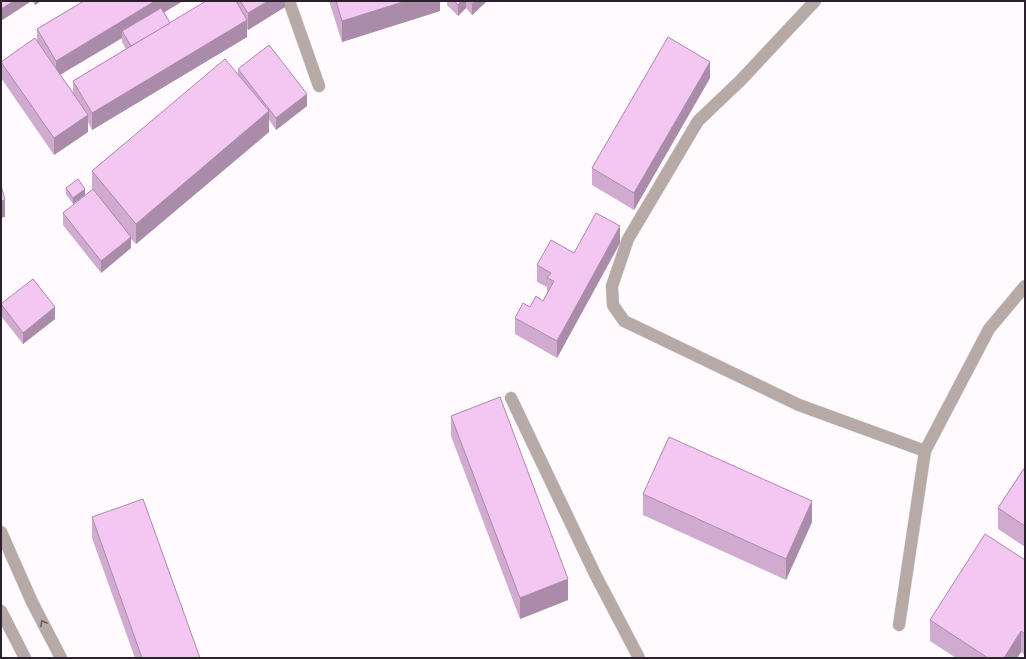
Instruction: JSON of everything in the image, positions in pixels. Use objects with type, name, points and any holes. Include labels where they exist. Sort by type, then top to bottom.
[{"type":"street","points":[[289,1],[319,86]]},
{"type":"street","points":[[816,1],[740,81],[698,121],[628,239],[612,286],[613,305],[624,321],[792,401],[925,451]]},
{"type":"street","points":[[899,625],[925,451],[989,329],[1025,286]]},
{"type":"street","points":[[511,398],[595,574],[638,658]]},
{"type":"street","points":[[1,532],[32,602],[61,658]]},
{"type":"street","points":[[1,611],[25,658]]},
{"type":"building","points":[[1,1],[14,1],[1,9]]},
{"type":"building","points":[[84,1],[155,1],[56,61],[37,29]]},
{"type":"building","points":[[206,1],[236,1],[247,20],[92,113],[73,81]]},
{"type":"building","points":[[240,1],[268,1],[248,13]]},
{"type":"building","points":[[336,1],[406,1],[342,21]]},
{"type":"building","points":[[454,1],[461,1],[458,5]]},
{"type":"building","points":[[161,8],[170,23],[131,46],[122,31]]},
{"type":"building","points":[[668,37],[710,62],[634,193],[592,168]]},
{"type":"building","points":[[35,38],[88,115],[54,138],[1,62]]},
{"type":"building","points":[[269,45],[307,94],[276,118],[238,69]]},
{"type":"building","points":[[225,59],[269,111],[136,224],[92,171]]},
{"type":"building","points":[[78,179],[85,189],[73,198],[66,188]]},
{"type":"building","points":[[1,185],[5,200],[1,201]]},
{"type":"building","points":[[93,189],[131,237],[101,261],[63,213]]},
{"type":"building","points":[[596,213],[620,226],[557,341],[515,318],[523,303],[530,307],[536,296],[543,301],[554,281],[547,278],[551,273],[537,265],[551,240],[574,253]]},
{"type":"building","points":[[33,279],[55,307],[23,333],[1,304]]},
{"type":"building","points":[[500,397],[568,579],[520,598],[451,416]]},
{"type":"building","points":[[669,437],[812,501],[786,559],[643,494]]},
{"type":"building","points":[[1025,467],[1025,526],[998,508]]},
{"type":"building","points":[[143,499],[200,658],[142,658],[92,517]]},
{"type":"building","points":[[985,534],[1025,560],[1025,634],[1021,631],[1004,658],[988,658],[930,620]]}]
